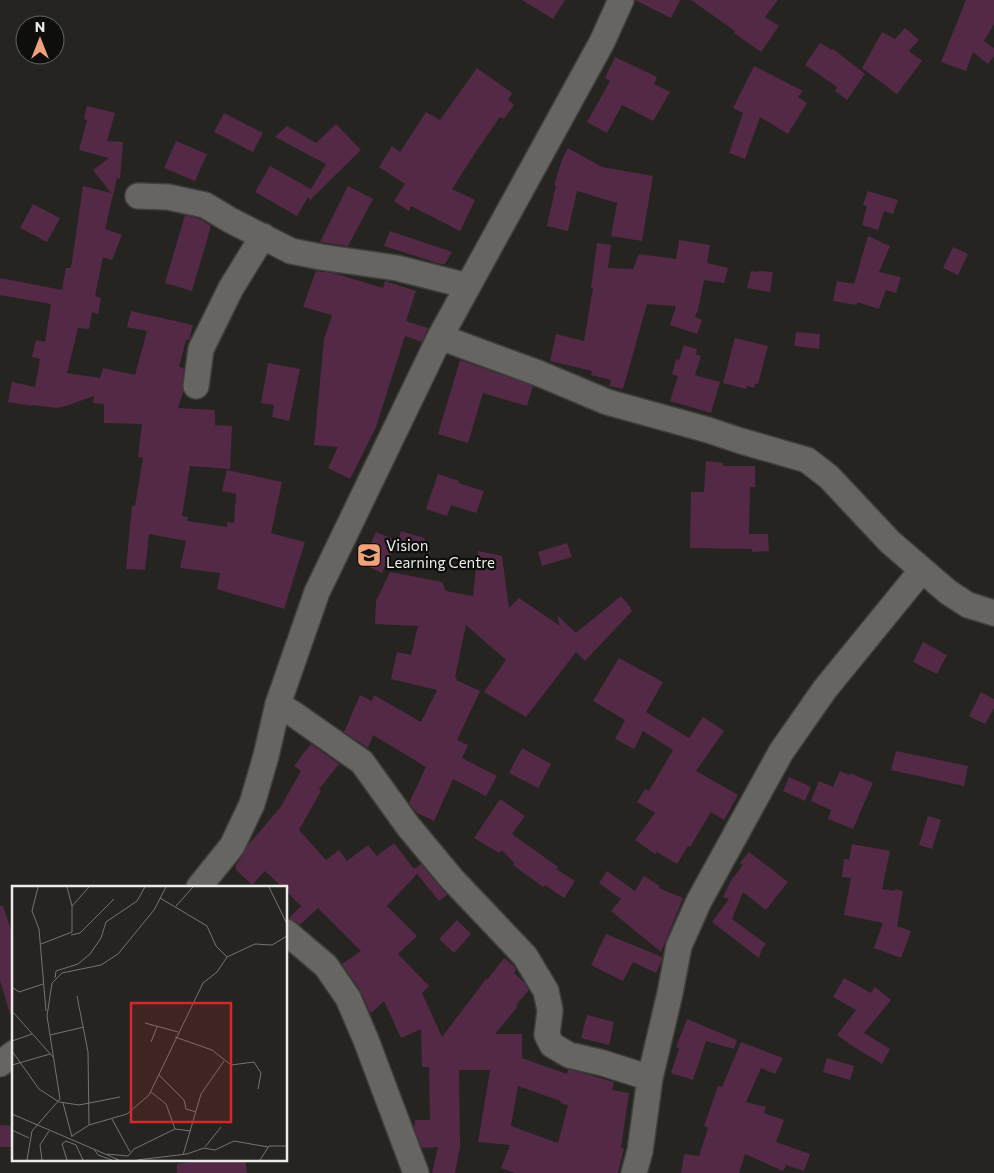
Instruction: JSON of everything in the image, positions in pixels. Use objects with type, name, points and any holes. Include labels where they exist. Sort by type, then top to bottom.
[{"type":"street","points":[[207,884],[232,846],[252,804],[278,704],[317,592],[440,337],[602,42],[621,0]]},
{"type":"street","points":[[138,196],[168,197],[205,206],[292,251],[397,268],[468,286]]},
{"type":"street","points":[[196,386],[201,350],[230,288],[263,236]]},
{"type":"street","points":[[440,337],[538,373],[607,402],[807,460],[829,477],[890,542],[948,592],[968,604],[994,613]]},
{"type":"street","points":[[634,1173],[640,1151],[650,1078],[679,946],[699,901],[786,744],[825,688],[922,570]]},
{"type":"street","points":[[278,704],[362,762],[408,826],[452,880],[525,956],[546,991],[550,1010],[547,1035],[552,1045],[568,1055],[650,1078]]},
{"type":"street","points":[[288,934],[326,966],[348,998],[375,1063],[416,1173]]},
{"type":"street","points":[[0,1064],[12,1055]]},
{"type":"building","points":[[522,0],[565,0],[553,19]]},
{"type":"building","points":[[635,0],[680,0],[671,18]]},
{"type":"building","points":[[691,0],[778,0],[765,17],[779,26],[761,52]]},
{"type":"building","points":[[966,0],[994,0],[994,24],[984,41],[994,48],[994,56],[988,64],[973,52],[966,71],[941,62]]},
{"type":"building","points":[[905,28],[919,40],[909,51],[922,61],[897,94],[862,68],[882,32],[895,39]]},
{"type":"building","points":[[820,43],[833,49],[865,74],[847,100],[835,91],[837,87],[805,65]]},
{"type":"building","points":[[615,57],[657,77],[654,84],[670,92],[653,121],[622,105],[607,133],[587,122],[610,81],[605,78]]},
{"type":"building","points":[[754,66],[803,91],[798,97],[807,103],[788,134],[760,117],[745,159],[729,153],[743,113],[733,108]]},
{"type":"building","points":[[477,68],[512,93],[508,100],[514,105],[504,119],[500,117],[452,189],[475,200],[460,231],[411,206],[409,211],[394,201],[405,184],[379,167],[392,146],[400,152],[426,112],[440,120]]},
{"type":"building","points":[[87,106],[115,113],[107,141],[123,142],[120,179],[117,178],[105,229],[122,235],[112,260],[103,257],[95,296],[101,298],[98,314],[92,312],[89,329],[78,328],[67,373],[100,378],[103,368],[135,375],[147,331],[127,327],[131,311],[193,325],[189,340],[186,340],[179,367],[184,368],[183,392],[178,408],[215,410],[215,425],[232,426],[230,469],[190,466],[182,516],[188,517],[187,521],[227,527],[227,522],[234,523],[236,494],[222,491],[227,470],[282,482],[271,533],[305,542],[284,609],[217,589],[220,573],[180,568],[186,541],[149,534],[145,570],[126,569],[132,506],[135,506],[143,458],[138,457],[142,424],[104,423],[104,404],[93,403],[94,396],[57,408],[8,402],[12,382],[35,387],[40,359],[32,357],[36,340],[45,342],[51,304],[0,295],[0,278],[62,290],[66,268],[71,268],[83,186],[111,193],[93,170],[109,158],[79,150],[87,120],[84,119]]},
{"type":"building","points":[[224,113],[263,133],[253,152],[214,132]]},
{"type":"building","points":[[336,124],[361,150],[310,200],[308,197],[297,216],[255,192],[270,166],[311,189],[326,164],[275,137],[287,126],[316,143]]},
{"type":"building","points":[[176,141],[207,154],[195,181],[164,168]]},
{"type":"building","points":[[568,148],[602,167],[653,176],[642,241],[611,236],[617,203],[577,191],[568,231],[547,226],[556,185],[554,185]]},
{"type":"building","points":[[348,186],[373,199],[348,246],[320,242]]},
{"type":"building","points":[[868,191],[898,200],[893,214],[884,211],[878,230],[862,225],[867,206],[863,205]]},
{"type":"building","points":[[33,204],[60,218],[47,242],[20,228]]},
{"type":"building","points":[[185,215],[200,219],[211,226],[192,291],[165,283]]},
{"type":"building","points":[[390,231],[452,252],[445,264],[440,264],[384,246]]},
{"type":"building","points":[[868,236],[890,246],[879,272],[901,277],[896,293],[886,290],[879,309],[857,302],[857,305],[833,301],[837,281],[854,284]]},
{"type":"building","points":[[679,240],[710,245],[707,263],[728,268],[724,283],[704,280],[695,317],[702,320],[697,334],[670,325],[676,306],[647,304],[623,389],[609,386],[611,380],[591,375],[592,371],[550,361],[556,334],[584,341],[593,288],[591,288],[597,243],[611,245],[608,268],[633,269],[639,254],[676,259]]},
{"type":"building","points":[[953,247],[968,254],[958,275],[943,268]]},
{"type":"building","points":[[316,271],[333,273],[383,288],[385,281],[416,291],[406,321],[428,328],[422,342],[405,336],[376,427],[350,479],[328,468],[338,447],[314,445],[324,339],[332,315],[303,307]]},
{"type":"building","points":[[751,271],[773,272],[770,292],[747,288]]},
{"type":"building","points":[[796,332],[820,334],[819,349],[794,346]]},
{"type":"building","points":[[735,338],[768,346],[758,384],[755,384],[754,388],[747,386],[746,389],[723,383]]},
{"type":"building","points":[[684,345],[697,349],[696,355],[701,356],[695,375],[720,382],[711,413],[670,401],[678,376],[672,374],[676,359],[679,360]]},
{"type":"building","points":[[460,360],[533,386],[527,406],[483,393],[468,443],[438,434]]},
{"type":"building","points":[[268,363],[300,369],[289,421],[272,417],[274,405],[261,403]]},
{"type":"building","points":[[706,461],[723,463],[723,466],[755,466],[755,487],[750,487],[749,534],[768,534],[769,551],[752,552],[752,549],[690,548],[691,492],[704,492]]},
{"type":"building","points":[[438,474],[459,481],[458,483],[484,491],[476,513],[451,505],[447,516],[426,509]]},
{"type":"building","points":[[401,531],[424,538],[431,554],[397,544]]},
{"type":"building","points":[[376,532],[397,541],[382,573],[362,564]]},
{"type":"building","points":[[567,543],[572,557],[542,566],[538,552]]},
{"type":"building","points":[[478,551],[502,556],[509,608],[519,598],[560,626],[557,615],[576,633],[621,596],[632,611],[585,661],[576,652],[526,717],[484,692],[506,660],[466,625],[455,677],[457,678],[456,680],[480,691],[457,740],[468,745],[462,758],[497,776],[486,796],[453,779],[434,821],[417,813],[409,803],[426,767],[373,735],[368,748],[344,732],[360,695],[372,701],[374,695],[421,722],[437,690],[391,679],[397,652],[411,655],[418,626],[375,624],[376,601],[390,572],[442,582],[446,591],[473,596]]},
{"type":"building","points":[[923,642],[947,655],[937,674],[913,662]]},
{"type":"building","points":[[619,658],[663,682],[646,712],[689,738],[703,717],[724,731],[696,771],[738,795],[724,820],[711,812],[690,847],[688,846],[677,864],[657,852],[655,854],[635,840],[655,813],[637,802],[645,789],[649,791],[673,750],[643,731],[634,749],[615,739],[625,720],[593,701]]},
{"type":"building","points":[[981,692],[994,699],[994,708],[985,724],[969,716]]},
{"type":"building","points":[[311,744],[339,764],[319,789],[321,791],[299,830],[326,860],[339,850],[347,861],[368,845],[377,856],[394,843],[414,869],[421,864],[447,895],[439,901],[417,874],[387,906],[417,936],[398,954],[429,986],[422,993],[442,1037],[504,958],[514,966],[516,970],[514,973],[524,982],[529,990],[495,1034],[522,1034],[522,1058],[567,1074],[568,1069],[614,1082],[612,1090],[629,1093],[621,1148],[624,1148],[618,1173],[515,1173],[501,1168],[510,1145],[478,1142],[490,1070],[459,1070],[460,1147],[455,1173],[432,1173],[438,1147],[422,1148],[414,1128],[415,1120],[430,1120],[429,1067],[422,1067],[421,1029],[401,1038],[384,1001],[371,1013],[360,990],[342,964],[361,951],[318,908],[300,925],[289,918],[301,906],[288,893],[288,886],[281,886],[265,871],[252,885],[235,869],[248,845],[280,808],[301,771],[294,766]],"holes":[[[518,1086],[561,1101],[560,1103],[568,1105],[558,1143],[511,1126]]]},
{"type":"building","points":[[522,748],[551,764],[538,788],[509,773]]},
{"type":"building","points":[[896,751],[968,766],[964,786],[891,770]]},
{"type":"building","points":[[840,771],[849,775],[850,773],[873,783],[853,829],[828,819],[831,810],[811,801],[819,781],[833,787]]},
{"type":"building","points":[[789,777],[811,787],[805,801],[783,791]]},
{"type":"building","points":[[500,799],[525,816],[512,834],[558,867],[556,869],[575,881],[564,898],[545,885],[543,887],[513,865],[514,863],[502,850],[499,853],[474,838]]},
{"type":"building","points":[[928,816],[941,820],[932,849],[919,845]]},
{"type":"building","points":[[852,844],[890,851],[882,889],[903,891],[897,926],[911,931],[901,958],[874,948],[883,923],[844,915],[851,878],[842,877],[844,859],[849,860]]},
{"type":"building","points":[[749,852],[788,882],[766,910],[743,892],[732,919],[766,944],[759,958],[712,922],[729,899],[723,897],[730,882],[743,865],[740,863]]},
{"type":"building","points":[[607,871],[635,891],[644,876],[660,886],[659,888],[683,898],[661,952],[611,911],[621,899],[599,883]]},
{"type":"building","points":[[0,906],[3,906],[12,933],[12,1014],[10,1014],[0,980]]},
{"type":"building","points":[[457,920],[471,934],[454,953],[439,939]]},
{"type":"building","points":[[606,934],[662,957],[656,973],[633,962],[623,981],[591,965]]},
{"type":"building","points":[[844,978],[871,993],[875,987],[891,1000],[864,1033],[890,1049],[882,1064],[837,1035],[856,1010],[833,997]]},
{"type":"building","points":[[587,1015],[614,1022],[609,1045],[581,1038]]},
{"type":"building","points":[[687,1019],[737,1040],[734,1049],[706,1041],[693,1080],[671,1073],[679,1048],[676,1047]]},
{"type":"building","points":[[741,1042],[783,1058],[775,1074],[761,1068],[746,1102],[766,1107],[764,1113],[784,1120],[776,1142],[810,1154],[804,1171],[786,1165],[783,1171],[745,1154],[739,1173],[681,1173],[684,1154],[699,1156],[708,1128],[704,1126],[718,1086],[722,1087]]},
{"type":"building","points":[[827,1058],[854,1066],[850,1080],[823,1072]]},
{"type":"building","points":[[0,1125],[12,1126],[12,1147],[0,1147]]},
{"type":"building","points":[[204,1160],[245,1160],[247,1173],[177,1173],[177,1164]]},
{"type":"place","name":"Vision Learning Centre","points":[[369,555]]}]
